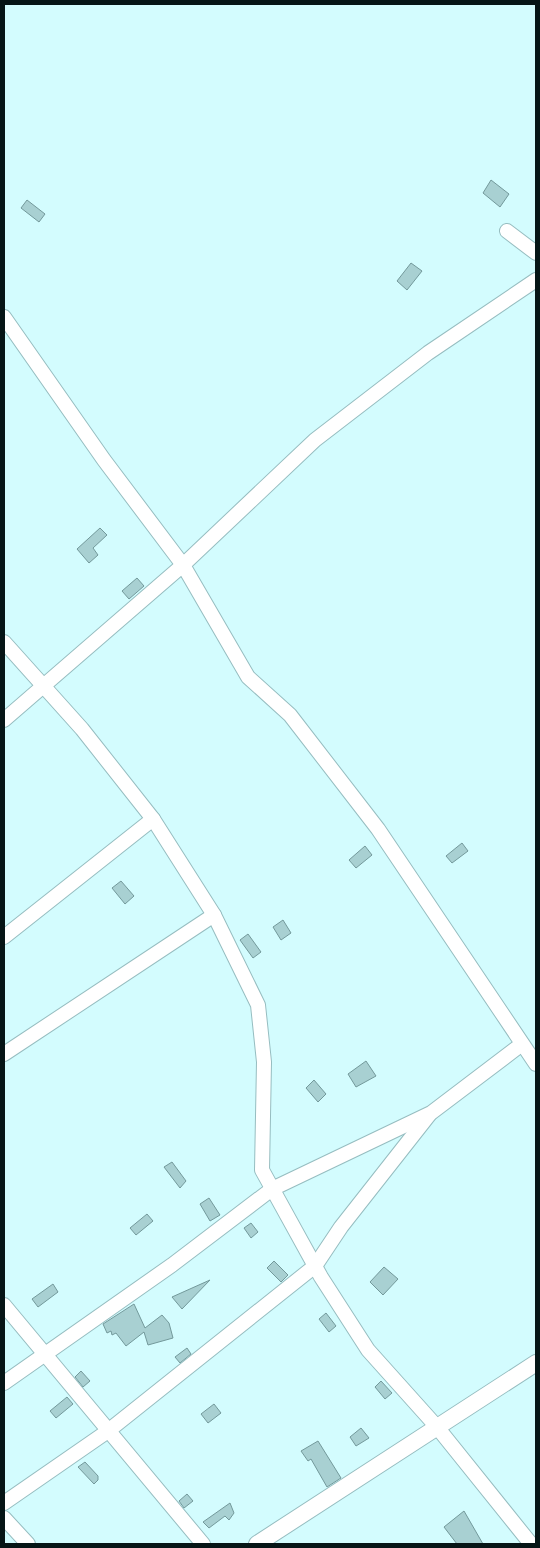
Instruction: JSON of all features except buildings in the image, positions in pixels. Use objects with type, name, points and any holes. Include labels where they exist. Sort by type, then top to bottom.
[{"type":"street","points":[[507,231],[536,253]]},
{"type":"street","points":[[4,720],[183,564],[315,440],[428,353],[536,280]]},
{"type":"street","points":[[4,317],[104,460],[183,564],[248,676],[290,716],[378,829],[536,1064]]},
{"type":"street","points":[[4,642],[82,729],[153,819],[214,915],[258,1005],[264,1062],[262,1170],[315,1266],[368,1350],[437,1427],[532,1544]]},
{"type":"street","points":[[4,937],[153,819]]},
{"type":"street","points":[[4,1054],[214,915]]},
{"type":"street","points":[[4,1383],[172,1265],[272,1189],[431,1113],[522,1044]]},
{"type":"street","points":[[4,1502],[108,1431],[315,1266],[340,1227],[431,1113]]},
{"type":"street","points":[[4,1305],[203,1544]]},
{"type":"street","points":[[256,1544],[536,1363]]},
{"type":"street","points":[[4,1518],[28,1544]]}]
